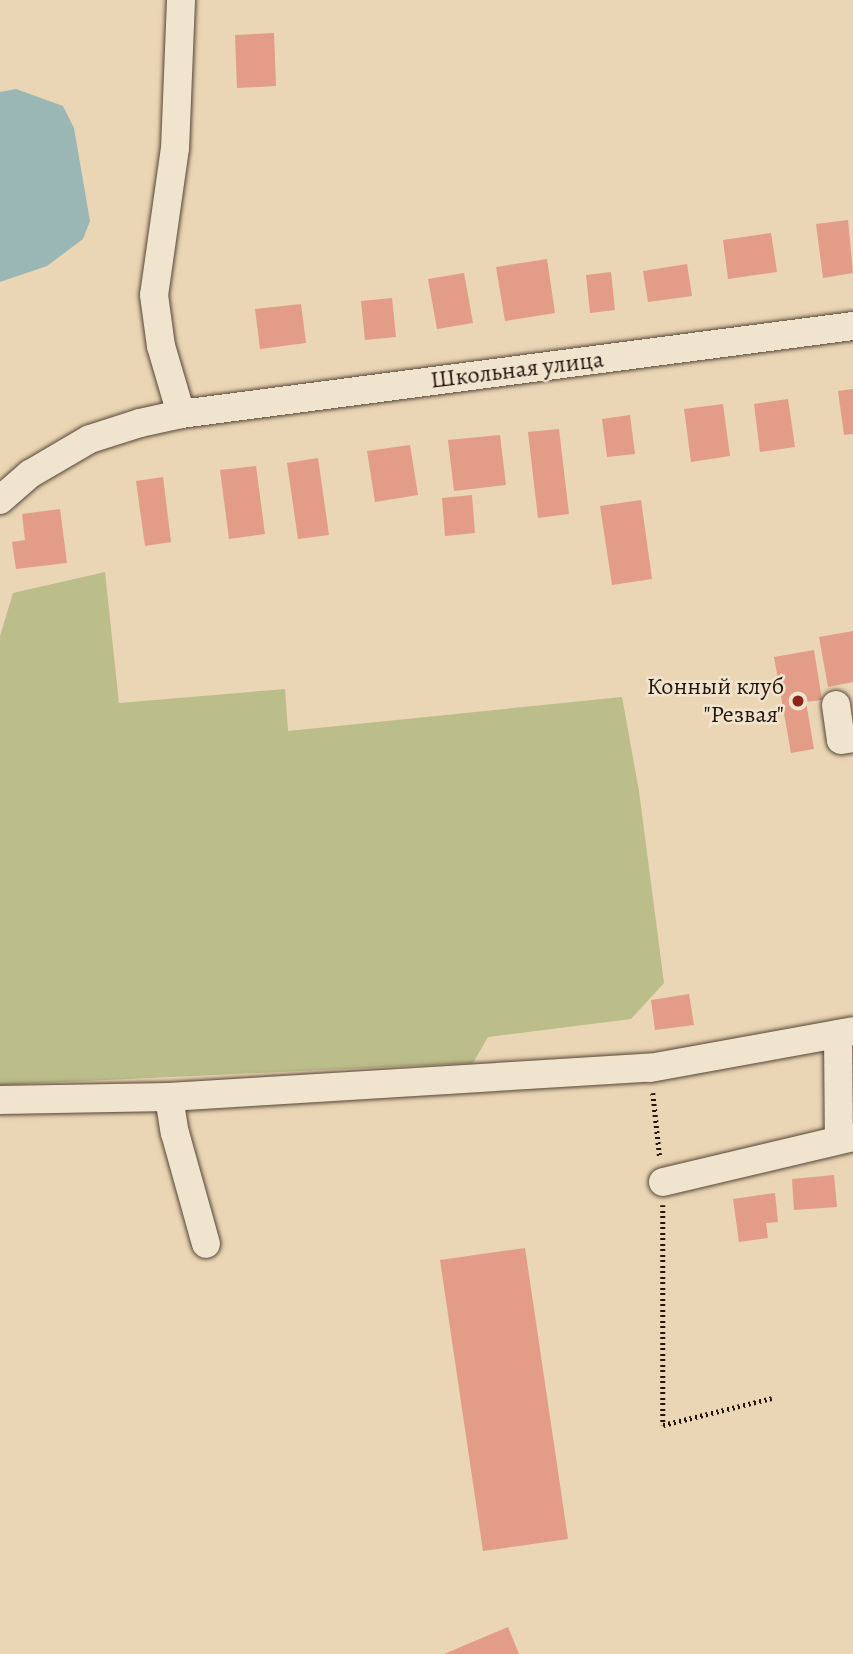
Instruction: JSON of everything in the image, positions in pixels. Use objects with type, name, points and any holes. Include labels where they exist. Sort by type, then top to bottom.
[{"type":"street","points":[[181,0],[176,148],[154,295],[161,346],[181,414]]},
{"type":"street","name":"Школьная улица","points":[[0,500],[60,455],[90,439],[140,423],[181,414],[853,326]]},
{"type":"street","points":[[836,705],[841,740],[853,738]]},
{"type":"street","points":[[0,1100],[169,1097],[650,1068],[845,1033],[846,1138],[663,1182]]},
{"type":"street","points":[[169,1097],[175,1133],[206,1244]]},
{"type":"path","points":[[650,1068],[663,1182],[663,1425],[772,1398]]},
{"type":"green space","points":[[105,572],[119,703],[285,689],[288,731],[622,697],[639,791],[664,983],[631,1019],[488,1037],[473,1063],[0,1085],[0,636],[13,593]]},
{"type":"water","points":[[16,89],[63,106],[74,128],[90,221],[83,239],[47,266],[0,282],[0,92]]},
{"type":"building","points":[[274,33],[276,86],[237,88],[235,35]]},
{"type":"building","points":[[848,220],[853,273],[823,278],[816,224]]},
{"type":"building","points":[[771,233],[777,272],[728,279],[723,240]]},
{"type":"building","points":[[547,259],[555,313],[505,321],[496,267]]},
{"type":"building","points":[[687,264],[692,296],[648,302],[643,271]]},
{"type":"building","points":[[611,272],[615,310],[590,313],[586,275]]},
{"type":"building","points":[[464,273],[473,323],[437,329],[428,279]]},
{"type":"building","points":[[392,298],[396,337],[365,340],[361,301]]},
{"type":"building","points":[[301,304],[306,343],[260,349],[255,309]]},
{"type":"building","points":[[853,389],[853,434],[844,435],[838,391]]},
{"type":"building","points":[[788,399],[795,447],[760,452],[754,404]]},
{"type":"building","points":[[723,404],[730,456],[691,462],[684,409]]},
{"type":"building","points":[[630,415],[635,454],[607,457],[602,419]]},
{"type":"building","points":[[559,429],[569,514],[538,518],[528,432]]},
{"type":"building","points":[[500,435],[506,485],[454,491],[448,440]]},
{"type":"building","points":[[410,445],[418,495],[375,502],[367,451]]},
{"type":"building","points":[[318,458],[329,535],[298,539],[287,463]]},
{"type":"building","points":[[256,466],[265,534],[229,539],[220,470]]},
{"type":"building","points":[[163,477],[171,542],[145,546],[136,481]]},
{"type":"building","points":[[472,495],[475,533],[445,536],[442,498]]},
{"type":"building","points":[[641,500],[652,579],[612,585],[600,506]]},
{"type":"building","points":[[60,509],[67,563],[16,569],[12,542],[25,540],[22,514]]},
{"type":"building","points":[[853,631],[853,682],[828,687],[819,637]]},
{"type":"building","name":"Конный клуб \"Резвая\"","points":[[814,650],[822,700],[806,702],[814,749],[791,753],[774,657]]},
{"type":"building","points":[[689,994],[694,1025],[655,1030],[651,1000]]},
{"type":"building","points":[[834,1175],[837,1207],[794,1210],[792,1179]]},
{"type":"building","points":[[775,1193],[778,1222],[766,1223],[768,1238],[739,1242],[733,1199]]},
{"type":"building","points":[[525,1248],[568,1539],[483,1551],[440,1260]]},
{"type":"building","points":[[508,1627],[519,1654],[444,1654]]},
{"type":"place","name":"Конный клуб \"Резвая\"","points":[[798,701]]}]
